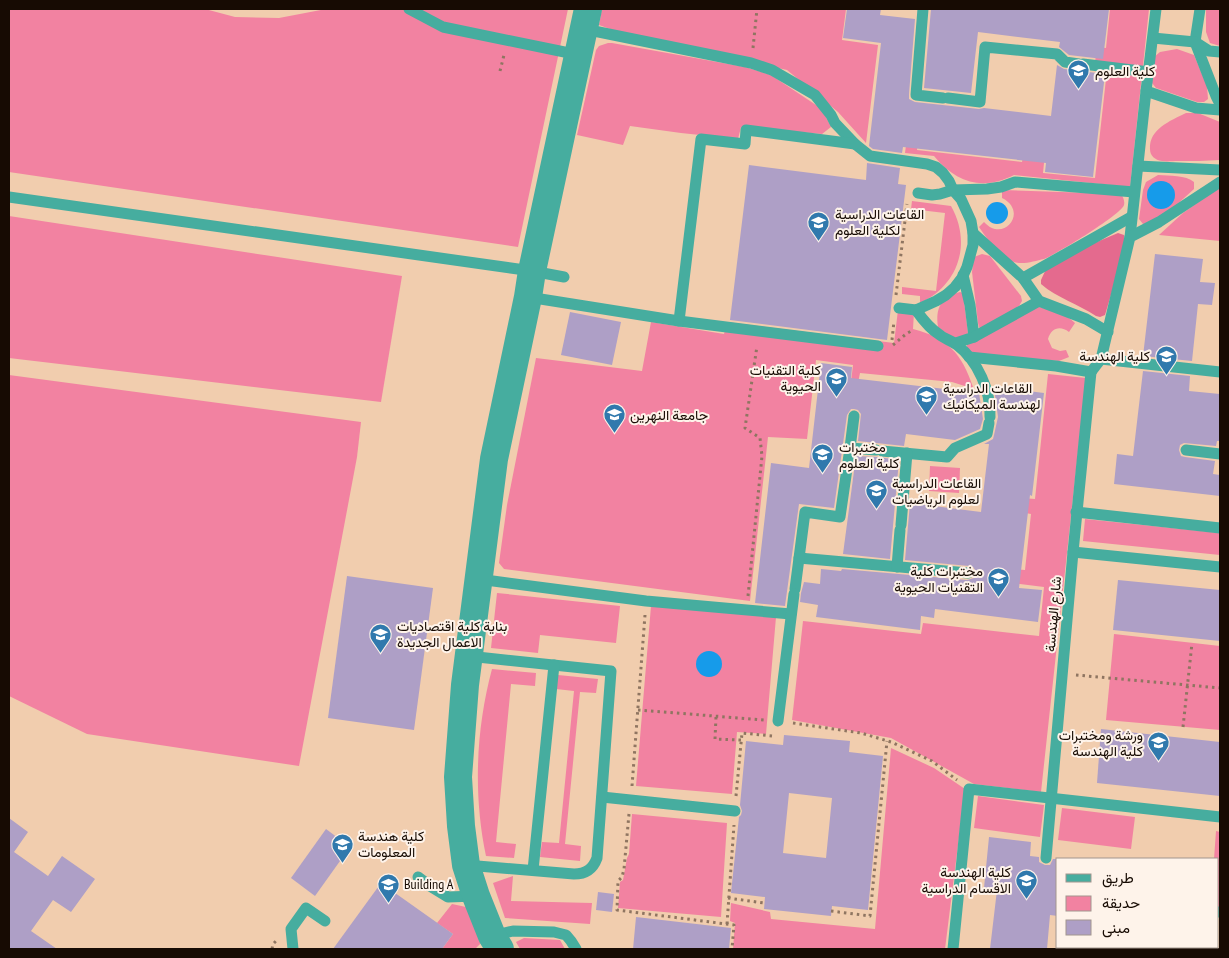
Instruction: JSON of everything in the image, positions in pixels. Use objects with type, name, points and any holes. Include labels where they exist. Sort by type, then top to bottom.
[{"type":"street","points":[[496,943],[476,896],[466,864],[461,826],[458,777],[465,685],[494,459],[586,19]]},
{"type":"lane","points":[[410,9],[443,27],[579,55]]},
{"type":"lane","points":[[924,9],[916,95],[980,102],[985,47],[1057,54],[1065,62],[1149,72]]},
{"type":"lane","points":[[969,357],[1056,366],[1090,372],[1101,359],[1130,237],[1156,9]]},
{"type":"lane","points":[[1200,9],[1196,42],[1220,104]]},
{"type":"lane","points":[[586,19],[772,70],[815,95],[835,123],[855,144],[870,156],[927,164],[936,167],[943,173],[949,181],[952,190],[961,199],[971,221],[973,233],[971,256],[963,275],[955,287],[946,295],[916,310],[896,307]]},
{"type":"lane","points":[[1153,38],[1196,42],[1209,51],[1220,52]]},
{"type":"lane","points":[[1146,91],[1196,108],[1220,110]]},
{"type":"lane","points":[[679,321],[701,139],[745,144],[746,130],[855,144]]},
{"type":"lane","points":[[1138,166],[1220,170]]},
{"type":"lane","points":[[918,194],[932,195],[952,190],[986,189],[1016,182],[1134,192]]},
{"type":"lane","points":[[1130,237],[1159,222],[1220,182]]},
{"type":"lane","points":[[9,197],[530,284],[679,321],[760,331],[883,342]]},
{"type":"lane","points":[[1023,278],[1132,217]]},
{"type":"lane","points":[[973,233],[1023,278],[1039,301],[1086,319],[1108,332]]},
{"type":"lane","points":[[963,275],[970,305],[974,338]]},
{"type":"lane","points":[[530,284],[564,277]]},
{"type":"lane","points":[[956,343],[974,338],[1039,301]]},
{"type":"lane","points":[[850,448],[947,457],[955,448],[987,434],[989,403],[986,386],[975,366],[956,343],[941,336],[928,326],[916,310]]},
{"type":"lane","points":[[1101,359],[1220,372]]},
{"type":"lane","name":"شارع الهندسة","points":[[1046,858],[1090,372]]},
{"type":"lane","points":[[778,721],[805,512],[840,517],[854,416]]},
{"type":"lane","points":[[1186,450],[1220,454]]},
{"type":"lane","points":[[897,567],[907,453]]},
{"type":"lane","points":[[1076,512],[1220,528]]},
{"type":"lane","points":[[1073,552],[1220,566]]},
{"type":"lane","points":[[799,558],[968,573]]},
{"type":"lane","points":[[478,580],[646,601],[791,614]]},
{"type":"lane","points":[[466,864],[580,874],[586,872],[595,864],[598,858],[610,671],[468,656]]},
{"type":"lane","points":[[533,870],[554,665]]},
{"type":"lane","points":[[953,949],[969,789],[1220,817]]},
{"type":"lane","points":[[602,797],[735,811]]},
{"type":"lane","points":[[418,877],[448,898],[476,896]]},
{"type":"lane","points":[[293,949],[291,929],[306,908],[325,921]]},
{"type":"lane","points":[[496,943],[513,931],[554,932],[566,936],[576,949]]},
{"type":"path","points":[[752,64],[757,9]]},
{"type":"path","points":[[883,342],[892,340],[908,202]]},
{"type":"path","points":[[883,342],[894,345],[917,327],[928,326]]},
{"type":"path","points":[[746,610],[762,456],[760,438],[745,428],[760,331]]},
{"type":"path","points":[[646,601],[631,800],[624,869],[622,877],[618,882],[617,910],[734,925],[732,949]]},
{"type":"path","points":[[1183,727],[1192,642]]},
{"type":"path","points":[[1063,673],[1220,688]]},
{"type":"path","points":[[638,710],[778,721],[861,734],[887,741],[932,761],[969,789]]},
{"type":"path","points":[[716,717],[716,738],[741,740]]},
{"type":"path","points":[[727,924],[742,733],[778,737],[778,721]]},
{"type":"path","points":[[831,911],[870,916],[887,741]]},
{"type":"path","points":[[728,898],[764,902]]},
{"type":"green space","points":[[9,9],[205,9],[235,17],[279,18],[326,9],[568,9],[518,247],[9,172]]},
{"type":"green space","points":[[602,9],[846,9],[842,40],[878,45],[866,143],[838,112],[787,70],[621,33],[599,25]]},
{"type":"green space","points":[[1110,9],[1149,9],[1130,187],[1014,175],[992,183],[971,182],[951,173],[934,156],[905,153],[907,138],[918,139],[917,150],[1022,162],[1024,151],[1045,153],[1043,173],[1095,178],[1107,70],[1095,64],[1096,53],[1088,46],[1106,48]]},
{"type":"green space","points":[[1206,9],[1220,9],[1220,46],[1210,43],[1206,32]]},
{"type":"green space","points":[[608,43],[745,67],[771,75],[822,109],[831,127],[822,134],[741,127],[738,139],[630,126],[623,145],[577,135],[596,50],[599,46]]},
{"type":"green space","points":[[1177,49],[1194,55],[1207,86],[1208,99],[1204,102],[1197,102],[1156,88],[1152,83],[1154,57],[1160,52]]},
{"type":"green space","points":[[1186,113],[1198,113],[1220,122],[1220,160],[1166,161],[1157,160],[1152,156],[1150,151],[1153,136],[1162,126]]},
{"type":"green space","points":[[1158,175],[1187,178],[1194,182],[1194,189],[1172,209],[1146,225],[1139,219],[1143,190],[1146,182]]},
{"type":"green space","points":[[1220,187],[1220,241],[1159,235],[1183,213]]},
{"type":"green space","points":[[1002,190],[1121,194],[1124,199],[1124,205],[1101,225],[1051,256],[1033,262],[1018,263],[1009,260],[999,253],[979,227],[984,222],[992,228],[999,229],[1006,228],[1011,223],[1013,210],[1010,204],[1002,198]]},
{"type":"green space","points":[[912,201],[951,206],[961,234],[958,262],[952,274],[933,295],[920,303],[920,296],[902,294],[902,287],[936,291],[945,213],[911,209]]},
{"type":"green space","points":[[9,216],[402,276],[381,402],[9,358]]},
{"type":"green space","points":[[982,254],[990,256],[1021,296],[1022,301],[1019,306],[981,330],[978,323],[972,272],[974,257]]},
{"type":"green space","points":[[960,292],[963,293],[968,333],[964,338],[955,340],[938,327],[937,320],[939,309],[944,300]]},
{"type":"green space","points":[[1036,306],[1062,314],[1075,323],[1069,332],[1059,328],[1054,330],[1048,339],[1052,348],[1060,351],[1066,350],[1069,357],[1059,361],[969,354],[967,345]]},
{"type":"green space","points":[[898,310],[914,312],[913,329],[936,337],[952,349],[964,365],[973,387],[952,382],[860,373],[858,383],[851,382],[853,365],[816,360],[807,439],[768,437],[750,601],[504,569],[499,563],[507,505],[536,358],[642,371],[651,322],[724,334],[727,322],[894,343]]},
{"type":"green space","points":[[1048,374],[1086,378],[1041,792],[974,784],[891,738],[792,720],[803,621],[921,634],[923,623],[1039,636],[1044,587],[1011,583],[1013,569],[1025,570],[1031,514],[1020,512],[1022,498],[1035,499]]},
{"type":"green space","points":[[9,375],[361,422],[357,457],[299,766],[87,734],[9,696]]},
{"type":"green space","points":[[930,466],[960,468],[959,493],[929,491]]},
{"type":"green space","points":[[1085,519],[1220,533],[1220,555],[1083,541]]},
{"type":"green space","points":[[497,593],[620,606],[616,643],[540,635],[538,653],[491,648]]},
{"type":"green space","points":[[651,606],[776,617],[766,734],[737,732],[732,794],[636,786]]},
{"type":"green space","points":[[1114,634],[1220,646],[1220,730],[1106,720]]},
{"type":"green space","points":[[492,669],[536,673],[535,686],[511,684],[496,842],[516,844],[514,858],[486,856],[479,809],[478,762],[482,715]]},
{"type":"green space","points":[[558,675],[598,679],[596,693],[580,692],[565,844],[581,846],[580,861],[540,857],[542,842],[559,843],[574,691],[556,689]]},
{"type":"green space","points":[[891,748],[934,768],[965,789],[945,949],[733,949],[735,923],[730,921],[731,903],[770,912],[771,919],[875,929]]},
{"type":"green space","points":[[978,796],[1044,805],[1040,837],[974,828]]},
{"type":"green space","points":[[1062,808],[1135,817],[1131,849],[1058,840]]},
{"type":"green space","points":[[632,814],[727,823],[721,917],[618,908],[620,882],[623,880],[629,854]]},
{"type":"green space","points":[[1216,831],[1220,832],[1220,908],[1219,858],[1214,858]]},
{"type":"green space","points":[[513,876],[511,901],[592,903],[590,924],[505,918],[493,883]]},
{"type":"green space","points":[[452,904],[466,907],[481,943],[475,949],[442,949],[453,934],[437,923]]},
{"type":"green space","points":[[524,938],[560,940],[565,949],[520,949],[516,942]]},
{"type":"shaded area","points":[[1118,233],[1124,235],[1125,248],[1105,315],[1096,316],[1041,284],[1047,267]]},
{"type":"water","points":[[1161,181],[1171,185],[1175,195],[1171,205],[1161,209],[1151,205],[1147,195],[1151,185]]},
{"type":"water","points":[[993,202],[1001,202],[1008,209],[1008,217],[1001,224],[993,224],[986,217],[986,209]]},
{"type":"water","points":[[709,651],[718,655],[722,664],[718,673],[709,677],[700,673],[696,664],[700,655]]},
{"type":"building","name":"كلية العلوم","points":[[847,9],[881,9],[880,15],[915,19],[909,99],[915,102],[1051,116],[1057,65],[1064,69],[1105,74],[1093,177],[1045,172],[1046,163],[903,147],[902,153],[873,149],[869,146],[881,43],[843,38]]},
{"type":"building","points":[[931,9],[1109,9],[1103,59],[1069,55],[1059,47],[1060,42],[978,32],[971,93],[924,88]]},
{"type":"building","name":"القاعات الدراسية لكلية العلوم","points":[[867,163],[900,168],[898,184],[906,185],[887,340],[730,320],[749,165],[866,180]]},
{"type":"building","points":[[1155,254],[1203,259],[1200,282],[1215,283],[1212,305],[1198,304],[1192,361],[1143,356]]},
{"type":"building","points":[[570,312],[621,322],[612,365],[561,355]]},
{"type":"building","points":[[821,363],[852,367],[851,378],[979,393],[983,419],[980,429],[955,440],[906,434],[904,446],[858,441],[861,414],[858,410],[851,409],[847,415],[834,508],[799,504],[785,606],[755,603],[771,463],[809,468]]},
{"type":"building","points":[[1143,371],[1190,376],[1189,391],[1220,394],[1220,441],[1217,441],[1216,446],[1184,443],[1180,445],[1179,450],[1181,456],[1215,461],[1213,474],[1220,475],[1220,496],[1114,484],[1117,454],[1133,456]]},
{"type":"building","points":[[997,387],[1044,393],[1019,588],[1042,590],[1038,622],[935,609],[934,618],[921,616],[920,630],[816,617],[818,605],[800,602],[804,582],[820,584],[821,569],[841,571],[842,569],[967,580],[974,578],[975,570],[973,567],[905,560],[910,503],[981,512],[989,444],[984,444],[993,439],[994,435],[998,417],[995,395]]},
{"type":"building","points":[[856,456],[899,460],[890,559],[843,554]]},
{"type":"building","name":"بناية كلية اقتصاديات الاعمال الجديدة","points":[[347,576],[433,588],[414,730],[328,718]]},
{"type":"building","points":[[1118,580],[1220,590],[1220,641],[1113,630]]},
{"type":"building","name":"ورشة ومختبرات كلية الهندسة","points":[[1101,729],[1220,742],[1220,796],[1097,783]]},
{"type":"building","points":[[784,735],[850,741],[849,752],[883,756],[868,910],[832,906],[831,916],[764,909],[765,897],[731,893],[739,817],[742,811],[740,805],[746,741],[783,745]],"holes":[[[789,793],[832,798],[826,858],[783,853]]]},
{"type":"building","points":[[9,818],[28,832],[14,852],[48,876],[62,856],[95,879],[71,912],[53,900],[31,931],[57,949],[9,949]]},
{"type":"building","points":[[326,829],[350,847],[315,896],[291,878]]},
{"type":"building","name":"كلية الهندسة الاقسام الدراسية","points":[[989,837],[1031,842],[1030,856],[1039,857],[1039,862],[1045,865],[1050,865],[1053,859],[1056,859],[1056,916],[1050,915],[1047,949],[990,949],[997,890],[984,888]]},
{"type":"building","name":"Building A","points":[[381,883],[453,934],[442,949],[333,949]]},
{"type":"building","points":[[598,892],[614,894],[612,912],[596,910]]},
{"type":"building","points":[[636,917],[731,928],[729,949],[633,949]]},
{"type":"place","name":"كلية العلوم","points":[[1079,90]]},
{"type":"place","name":"القاعات الدراسية لكلية العلوم","points":[[819,241]]},
{"type":"place","name":"كلية الهندسة","points":[[1166,375]]},
{"type":"place","name":"كلية التقنيات الحيوية","points":[[837,397]]},
{"type":"place","name":"القاعات الدراسية لهندسة الميكانيك","points":[[927,415]]},
{"type":"place","name":"جامعة النهرين","points":[[614,434]]},
{"type":"place","name":"مختبرات كلية العلوم","points":[[823,474]]},
{"type":"place","name":"القاعات الدراسية لعلوم الرياضيات","points":[[876,510]]},
{"type":"place","name":"مختبرات كلية التقنيات الحيوية","points":[[999,598]]},
{"type":"place","name":"بناية كلية اقتصاديات الاعمال الجديدة","points":[[381,653]]},
{"type":"place","name":"ورشة ومختبرات كلية الهندسة","points":[[1159,762]]},
{"type":"place","name":"كلية هندسة المعلومات","points":[[342,863]]},
{"type":"place","name":"كلية الهندسة الاقسام الدراسية","points":[[1027,899]]},
{"type":"place","name":"Building A","points":[[388,903]]}]
